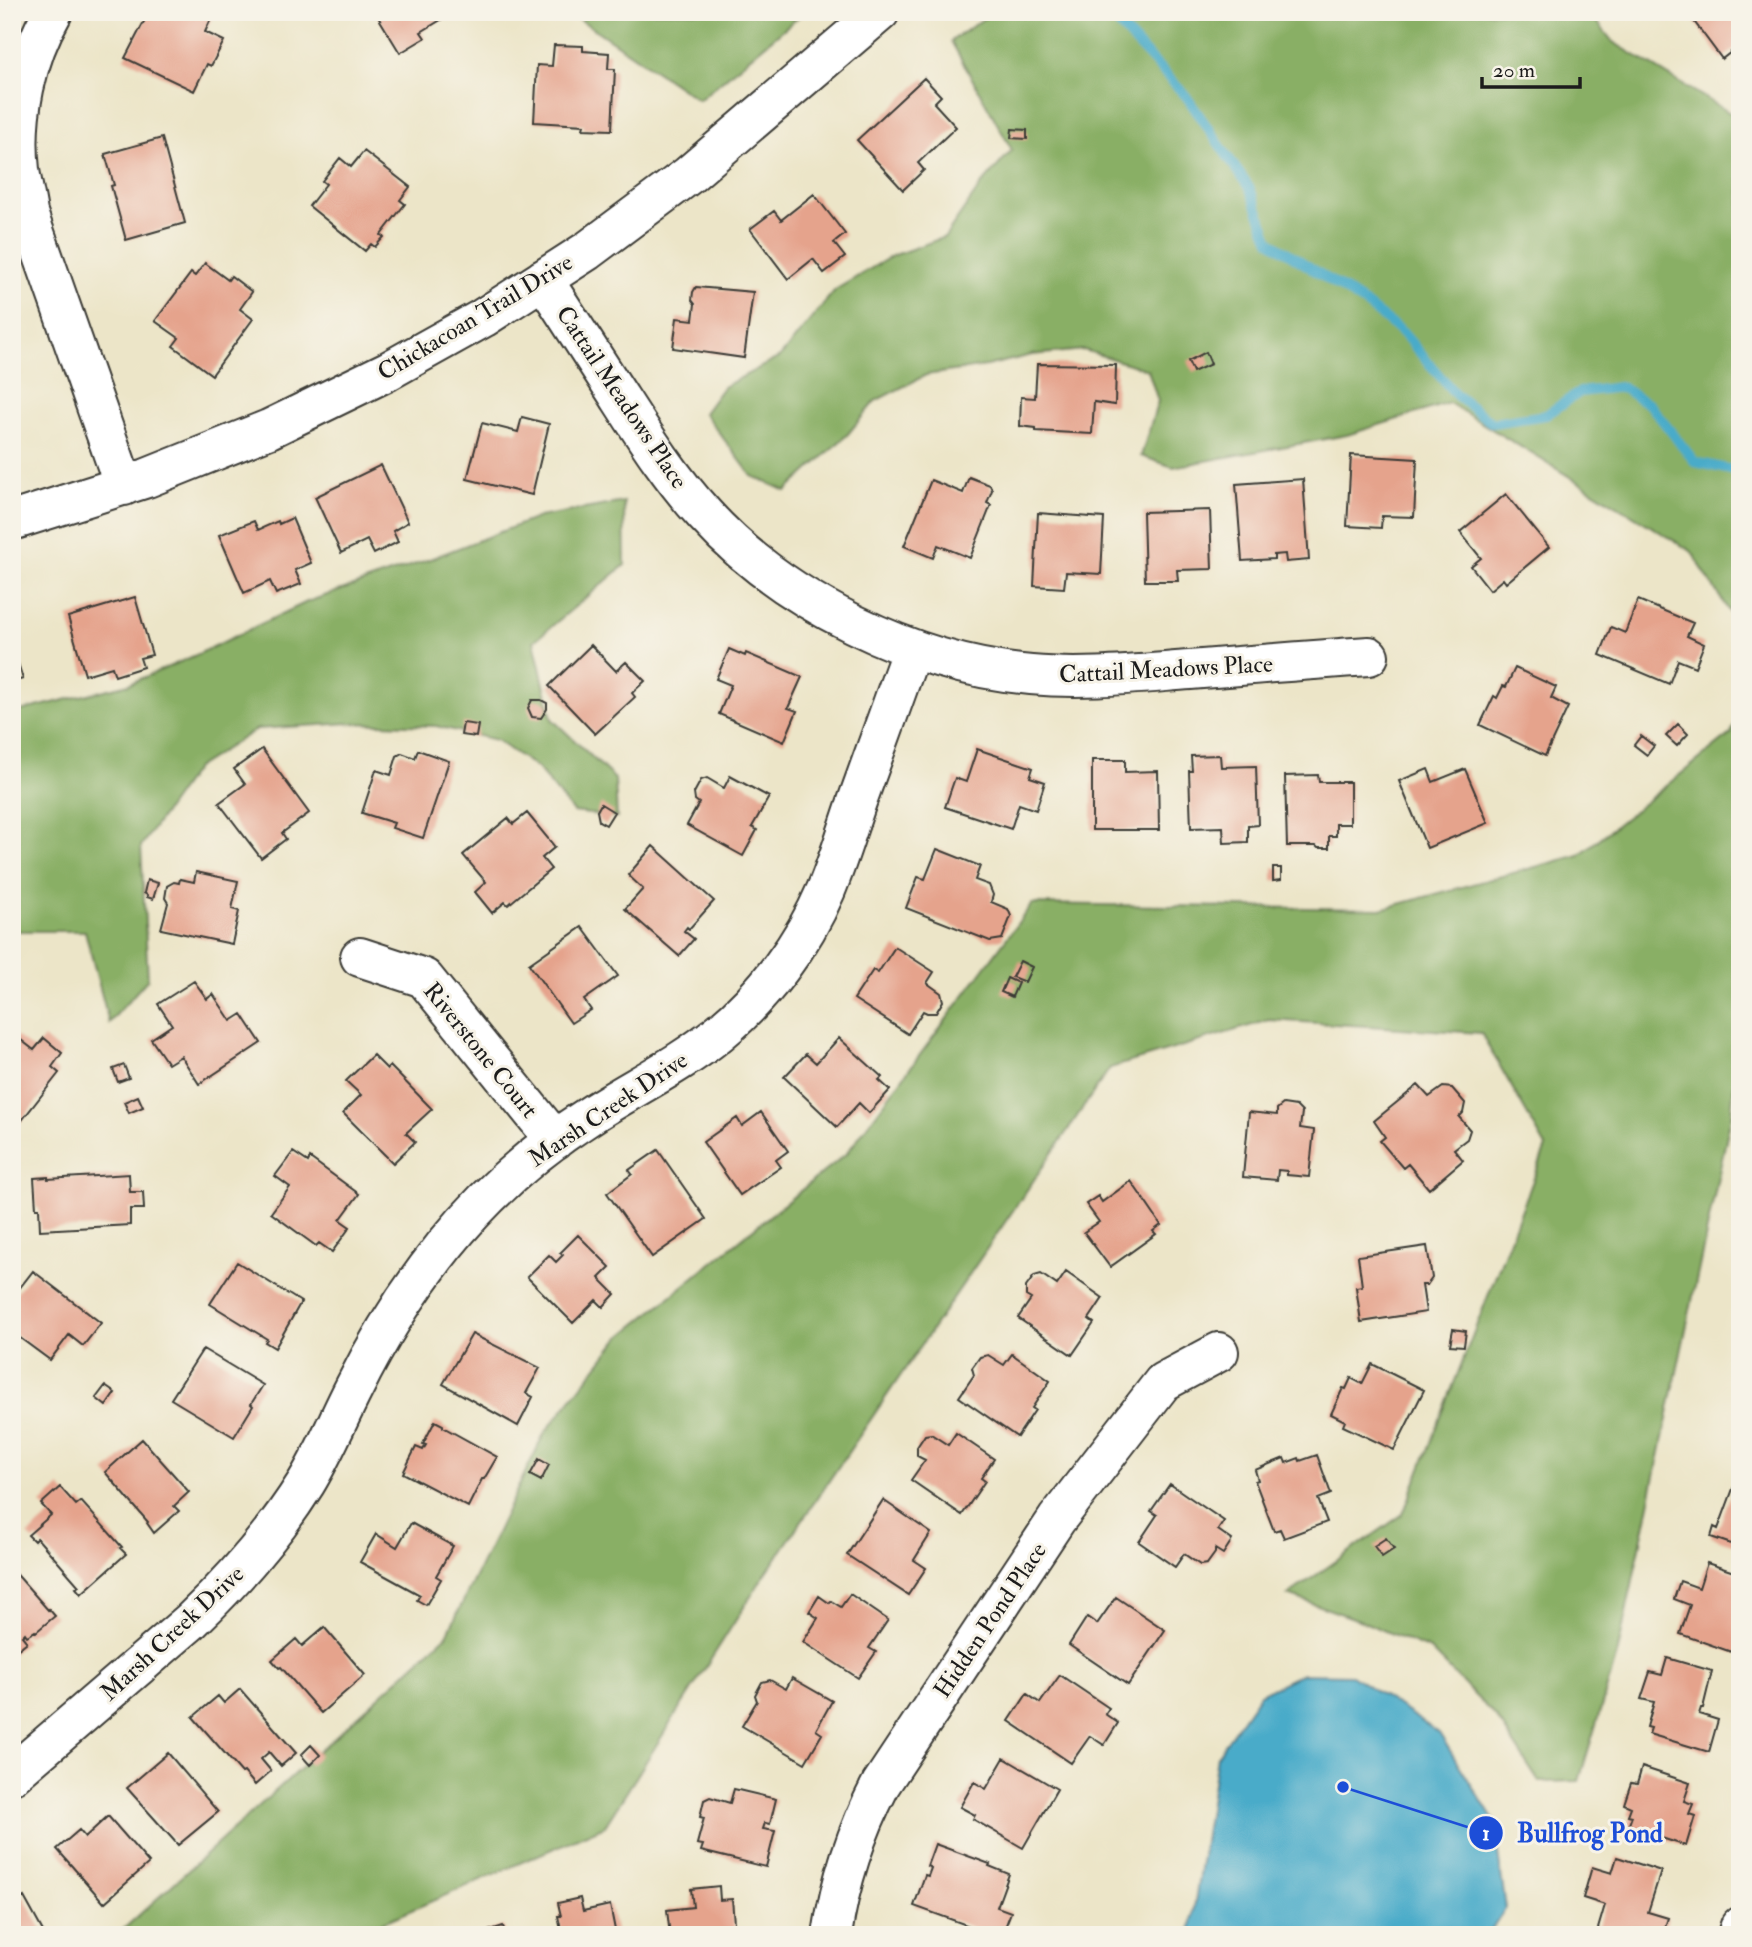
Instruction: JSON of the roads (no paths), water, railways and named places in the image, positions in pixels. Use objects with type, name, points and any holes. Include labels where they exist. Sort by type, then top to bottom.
[{"type":"street","points":[[53,12],[44,28],[27,74],[19,121],[20,169],[28,213],[124,486]]},
{"type":"street","name":"Chickacoan Trail Drive","points":[[12,521],[147,478],[269,429],[376,377],[483,318],[587,251],[690,175],[880,12]]},
{"type":"street","name":"Cattail Meadows Place","points":[[543,279],[663,465],[706,517],[755,562],[807,599],[864,629],[912,649],[966,665],[1030,675],[1095,677],[1369,656]]},
{"type":"street","name":"Marsh Creek Drive","points":[[12,1775],[191,1621],[246,1565],[273,1532],[307,1481],[331,1439],[353,1388],[393,1316],[446,1243],[481,1205],[555,1140],[592,1114],[669,1069],[719,1033],[762,991],[799,941],[826,890],[912,649]]},
{"type":"street","name":"Riverstone Court","points":[[360,957],[424,978],[555,1140]]},
{"type":"street","name":"Hidden Pond Place","points":[[832,1935],[837,1899],[853,1843],[881,1784],[1057,1519],[1163,1382],[1219,1352]]},
{"type":"street","points":[[1737,1935],[1740,1926]]},
{"type":"water","points":[[1301,1674],[1351,1675],[1439,1733],[1493,1819],[1506,1908],[1488,1935],[1190,1935],[1217,1756],[1260,1694]]},
{"type":"waterway","points":[[1110,12],[1186,96],[1250,189],[1270,241],[1367,305],[1403,333],[1456,395],[1492,423],[1546,415],[1580,392],[1621,387],[1650,405],[1695,462],[1740,472]]},
{"type":"place","name":"Bullfrog Pond","points":[[1343,1787]]}]
